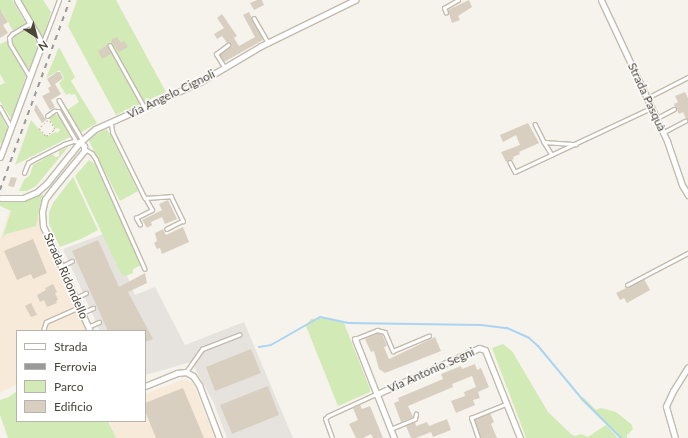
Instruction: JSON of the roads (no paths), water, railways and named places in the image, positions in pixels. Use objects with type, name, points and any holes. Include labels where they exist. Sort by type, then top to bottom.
[{"type":"street","points":[[0,157],[1,150],[11,128],[40,49],[39,38],[17,0]]},
{"type":"street","name":"Via Angelo Cignoli","points":[[1,198],[23,198],[37,192],[47,183],[80,141],[96,129],[200,82],[268,42],[355,0]]},
{"type":"street","name":"Strada Pasquà","points":[[601,0],[663,132],[682,184],[688,195]]},
{"type":"street","points":[[80,141],[85,149]]},
{"type":"street","name":"Strada Ridondello","points":[[85,149],[83,154],[45,199],[42,212],[43,226],[89,329]]},
{"type":"street","points":[[355,339],[394,438]]},
{"type":"street","name":"Via Antonio Segni","points":[[377,394],[479,348],[485,350],[507,404]]},
{"type":"street","points":[[675,438],[666,406],[673,391],[688,368]]},
{"type":"street","points":[[146,386],[177,373],[186,372],[196,380],[219,438]]},
{"type":"street","points":[[507,404],[520,438]]},
{"type":"lane","points":[[40,49],[59,0]]},
{"type":"lane","points":[[446,13],[444,8],[458,0]]},
{"type":"lane","points":[[254,18],[268,42]]},
{"type":"lane","points":[[30,23],[12,34],[9,38],[10,44],[30,78]]},
{"type":"lane","points":[[110,45],[145,108]]},
{"type":"lane","points":[[224,68],[216,54],[228,45]]},
{"type":"lane","points":[[647,98],[688,77]]},
{"type":"lane","points":[[59,100],[80,141]]},
{"type":"lane","points":[[0,107],[11,128]]},
{"type":"lane","points":[[510,162],[515,172],[651,108]]},
{"type":"lane","points":[[656,118],[674,109]]},
{"type":"lane","points":[[47,116],[54,111],[59,111],[80,141]]},
{"type":"lane","points":[[663,132],[685,121]]},
{"type":"lane","points":[[111,122],[113,133],[152,210],[136,218],[140,225]]},
{"type":"lane","points":[[535,124],[552,155]]},
{"type":"lane","points":[[24,173],[28,163],[33,160],[64,144],[80,141]]},
{"type":"lane","points":[[544,142],[576,144]]},
{"type":"lane","points":[[85,149],[92,153],[96,159],[145,269]]},
{"type":"lane","points":[[146,198],[171,196],[183,221],[167,229]]},
{"type":"lane","points":[[627,285],[688,253]]},
{"type":"lane","points":[[60,266],[72,261]]},
{"type":"lane","points":[[75,298],[86,293]]},
{"type":"lane","points":[[43,330],[46,322],[79,307]]},
{"type":"lane","points":[[82,313],[92,308]]},
{"type":"lane","points":[[89,329],[99,322]]},
{"type":"lane","points":[[355,339],[377,330],[385,332],[393,351],[429,336]]},
{"type":"lane","points":[[186,372],[202,349],[239,335]]},
{"type":"lane","points":[[332,438],[325,420],[328,416],[377,394]]},
{"type":"lane","points":[[478,438],[471,418],[507,404]]},
{"type":"lane","points":[[391,429],[415,419],[416,414]]},
{"type":"waterway","points":[[259,347],[271,345],[320,317],[348,323],[481,325],[507,328],[529,338],[538,346],[583,400],[621,438]]},
{"type":"railway","points":[[0,190],[70,0]]}]
